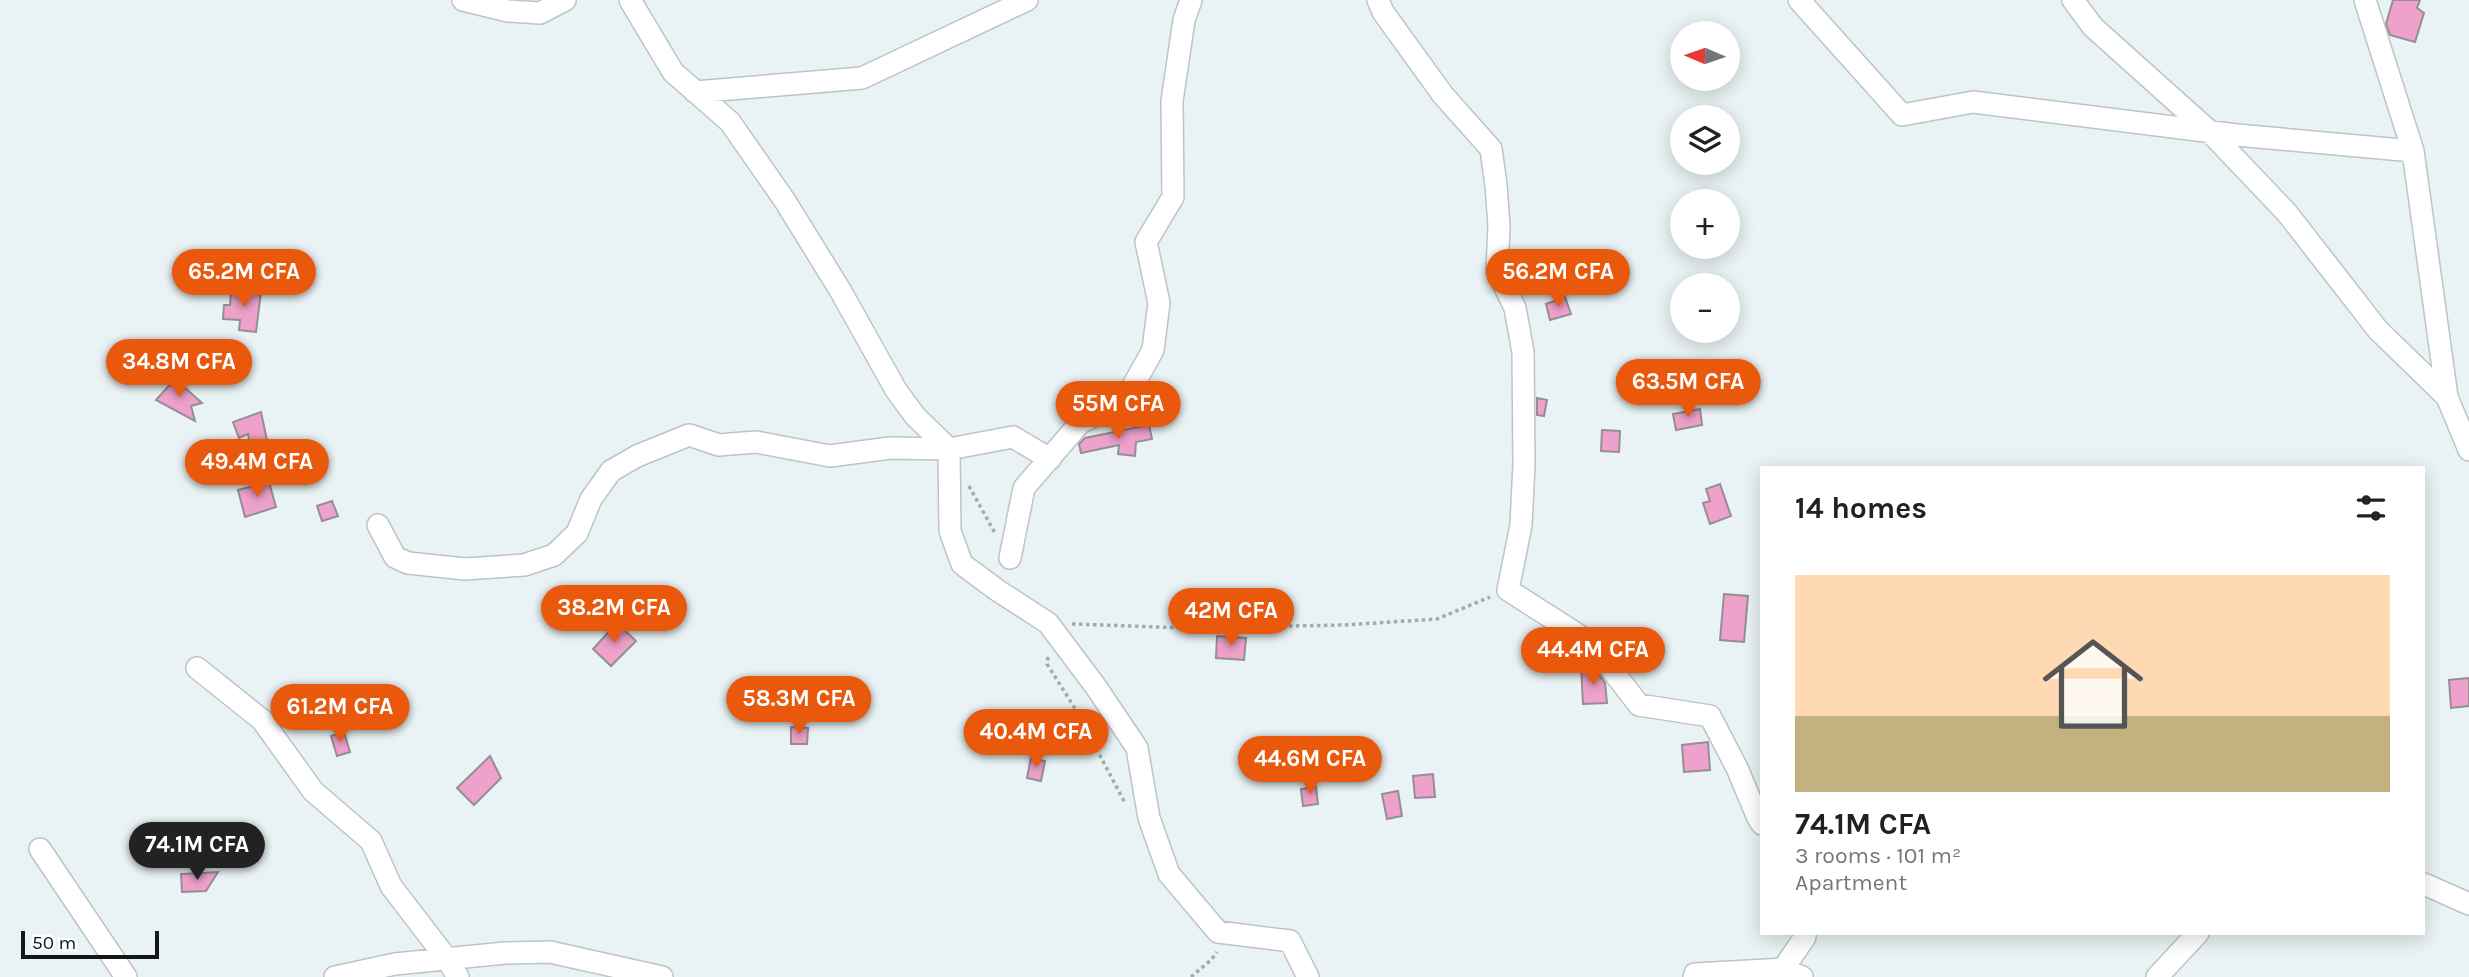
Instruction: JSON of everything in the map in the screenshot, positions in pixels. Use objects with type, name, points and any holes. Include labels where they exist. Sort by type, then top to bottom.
[{"type":"street","points":[[463,0],[508,11],[540,12],[565,0]]},
{"type":"street","points":[[630,0],[673,72],[730,122],[785,201],[840,290],[896,390],[915,416],[950,449],[950,531],[962,564],[1048,624],[1096,687],[1137,748],[1149,818],[1169,874],[1218,932],[1290,942],[1308,977]]},
{"type":"street","points":[[695,92],[862,78],[1027,0]]},
{"type":"street","points":[[1010,558],[1024,488],[1080,424],[1125,400],[1153,350],[1159,303],[1146,242],[1174,197],[1172,101],[1184,20],[1191,0]]},
{"type":"street","points":[[1378,0],[1383,12],[1443,95],[1490,149],[1499,226],[1497,270],[1515,308],[1523,352],[1524,464],[1521,525],[1508,590],[1591,643],[1639,705],[1710,716],[1760,821]]},
{"type":"street","points":[[1799,0],[1902,115],[1973,103],[2209,131],[2413,151]]},
{"type":"street","points":[[2073,0],[2093,27],[2209,131],[2287,213],[2378,330],[2447,397]]},
{"type":"street","points":[[2365,0],[2413,151],[2447,397],[2469,450]]},
{"type":"street","points":[[377,525],[395,556],[408,563],[465,569],[524,565],[554,555],[577,533],[591,499],[611,471],[637,456],[689,435],[719,445],[756,442],[830,456],[890,448],[950,449],[1013,437],[1050,459]]},
{"type":"street","points":[[197,668],[262,720],[313,790],[371,841],[391,886],[453,968]]},
{"type":"street","points":[[40,849],[125,977]]},
{"type":"street","points":[[2425,884],[2469,904]]},
{"type":"street","points":[[1694,977],[1695,974],[1792,973],[1805,935]]},
{"type":"street","points":[[2157,977],[2196,935]]},
{"type":"street","points":[[335,977],[395,964],[453,968],[505,953],[550,953],[662,977]]},
{"type":"path","points":[[967,482],[1010,558]]},
{"type":"path","points":[[1132,814],[1076,710],[1047,664],[1048,624],[1187,628],[1344,625],[1437,619],[1508,590]]},
{"type":"path","points":[[1191,977],[1212,959],[1229,934]]},
{"type":"building","points":[[2393,0],[2420,0],[2417,8],[2424,13],[2415,42],[2390,35],[2386,24]]},
{"type":"building","points":[[231,291],[261,292],[256,332],[239,330],[240,320],[223,319],[224,305],[230,305]]},
{"type":"building","points":[[1565,297],[1571,314],[1550,320],[1546,304]]},
{"type":"building","points":[[175,379],[202,403],[191,406],[195,421],[156,400]]},
{"type":"building","points":[[1537,398],[1547,400],[1544,416],[1537,415]]},
{"type":"building","points":[[1700,409],[1702,425],[1676,430],[1673,414]]},
{"type":"building","points":[[261,412],[268,445],[251,449],[248,434],[239,438],[233,422]]},
{"type":"building","points":[[1149,425],[1152,439],[1136,442],[1135,456],[1118,454],[1119,445],[1081,453],[1079,444],[1085,438]]},
{"type":"building","points":[[1602,430],[1620,431],[1619,452],[1601,451]]},
{"type":"building","points":[[269,482],[276,507],[245,517],[238,490]]},
{"type":"building","points":[[1720,484],[1731,516],[1710,524],[1703,503],[1710,501],[1706,489]]},
{"type":"building","points":[[332,501],[338,516],[322,521],[317,506]]},
{"type":"building","points":[[1724,594],[1748,596],[1744,642],[1720,640]]},
{"type":"building","points":[[617,623],[636,641],[611,666],[593,649]]},
{"type":"building","points":[[1217,636],[1246,638],[1244,660],[1216,658]]},
{"type":"building","points":[[1581,666],[1592,666],[1605,683],[1607,703],[1583,704]]},
{"type":"building","points":[[2469,678],[2469,706],[2451,708],[2449,680]]},
{"type":"building","points":[[791,727],[808,728],[807,744],[791,744]]},
{"type":"building","points":[[344,732],[350,752],[337,756],[331,736]]},
{"type":"building","points":[[1708,742],[1710,770],[1684,772],[1682,745]]},
{"type":"building","points":[[490,756],[501,778],[474,805],[457,788]]},
{"type":"building","points":[[1031,758],[1045,761],[1041,781],[1027,778]]},
{"type":"building","points":[[1433,774],[1435,797],[1415,798],[1413,776]]},
{"type":"building","points":[[1316,787],[1318,804],[1303,806],[1301,789]]},
{"type":"building","points":[[1398,791],[1402,816],[1387,819],[1382,794]]},
{"type":"building","points":[[218,872],[206,891],[182,892],[181,874]]}]
